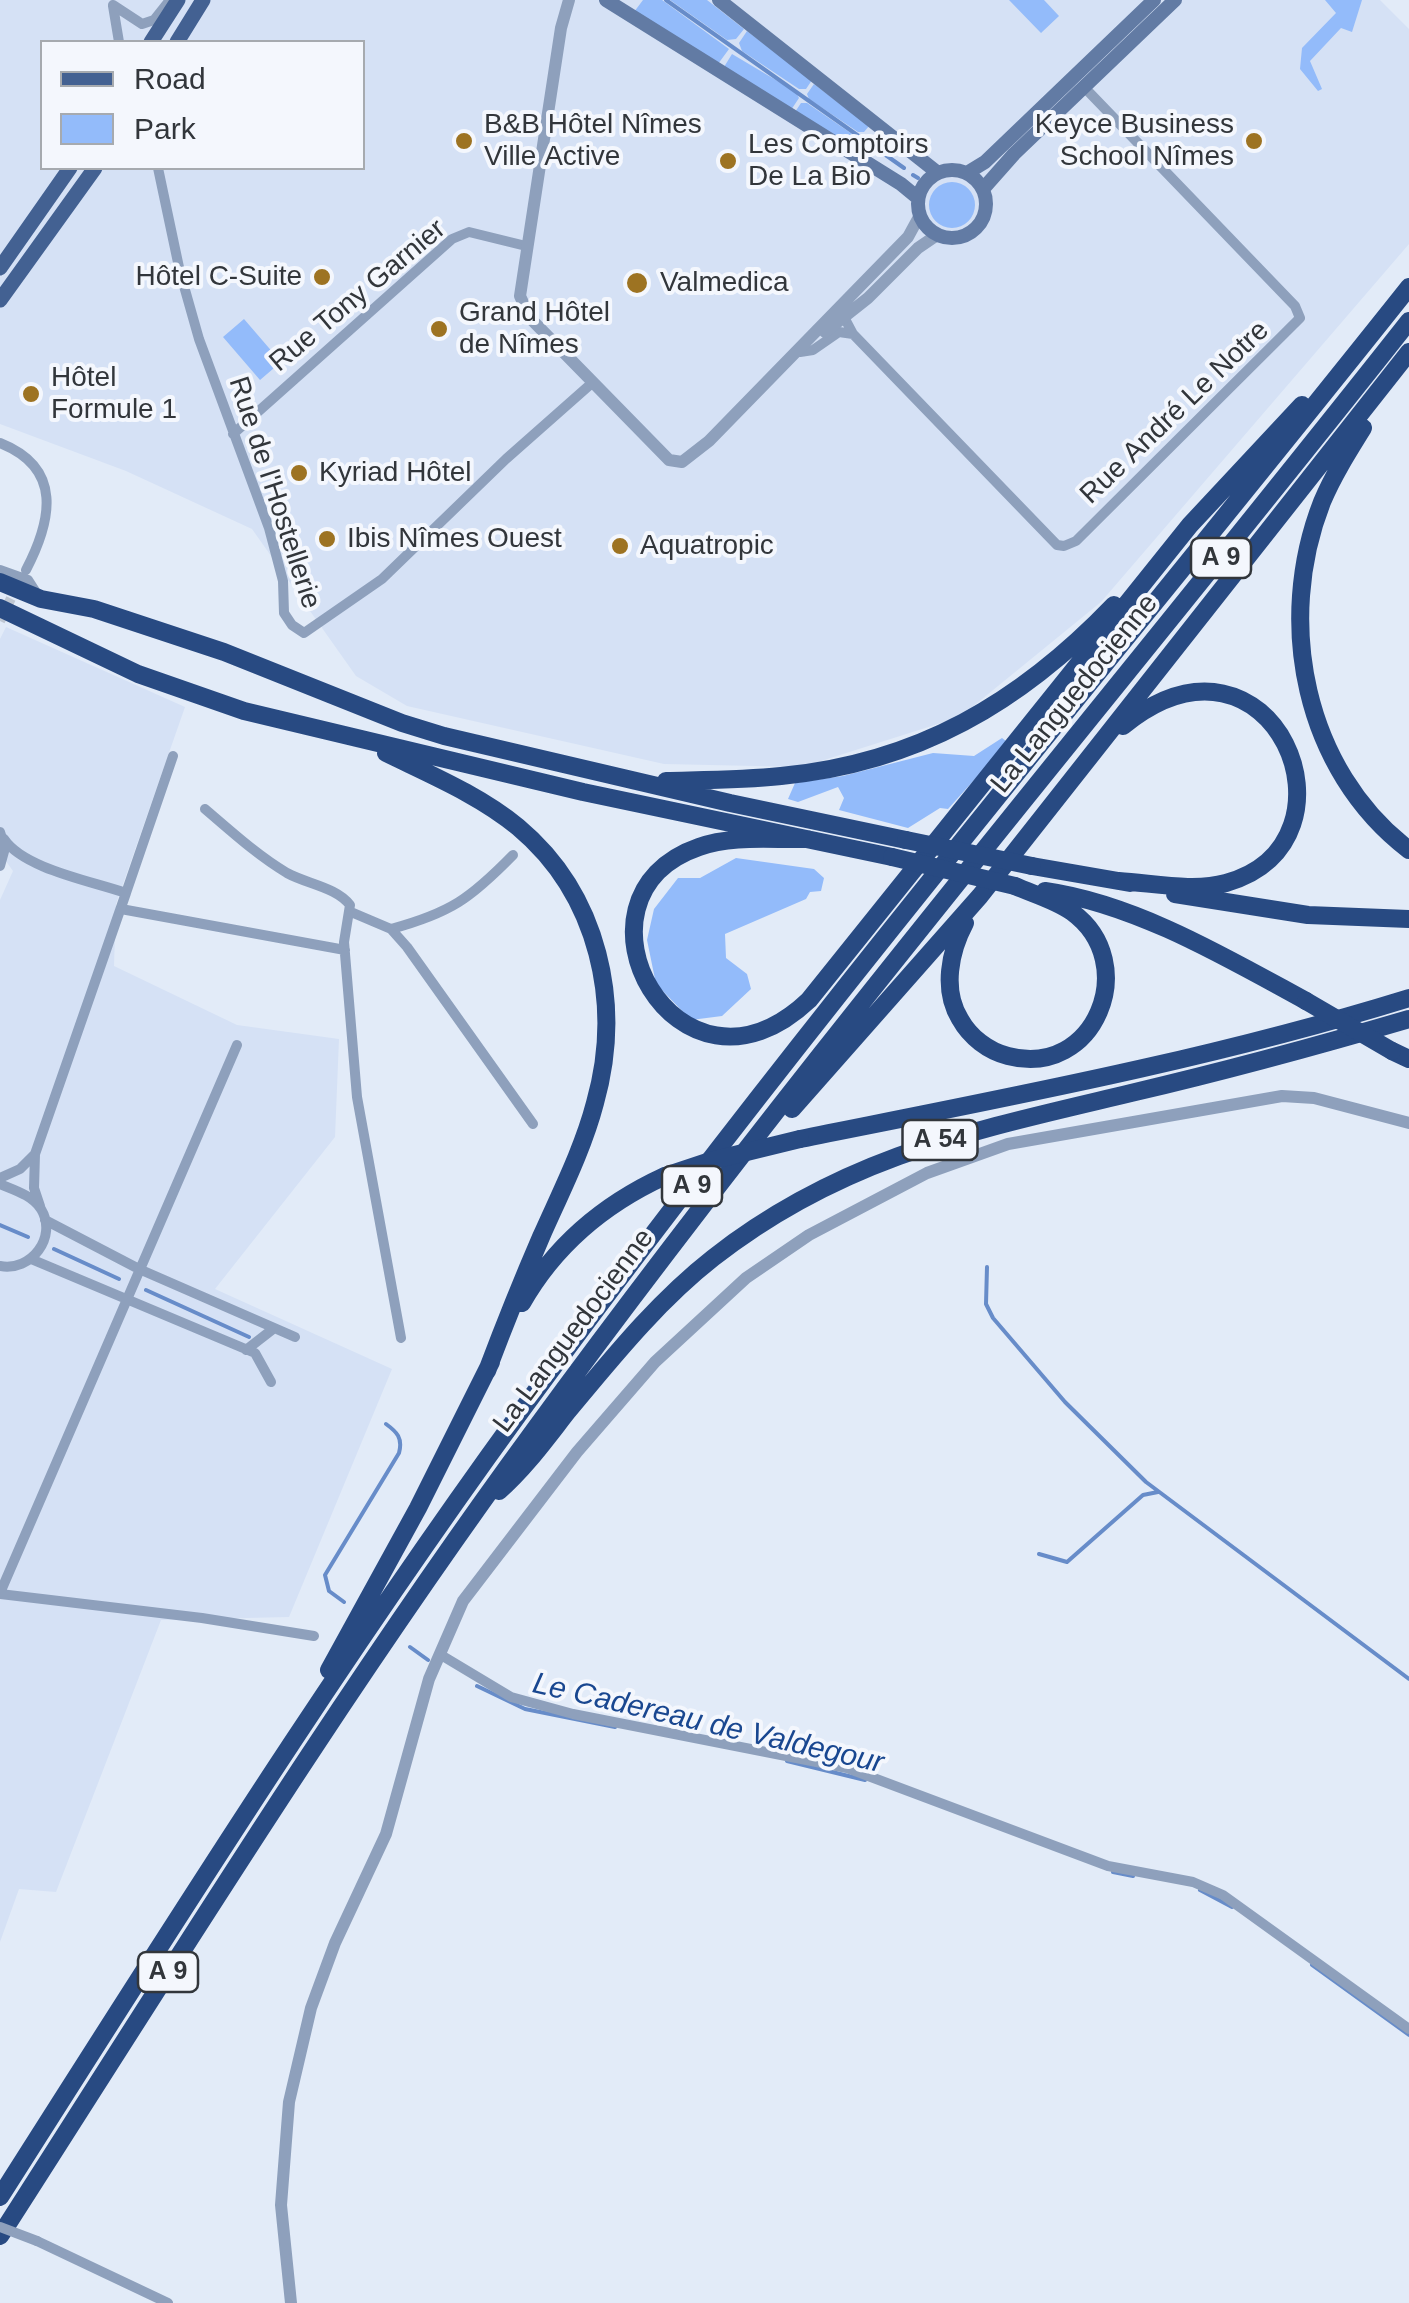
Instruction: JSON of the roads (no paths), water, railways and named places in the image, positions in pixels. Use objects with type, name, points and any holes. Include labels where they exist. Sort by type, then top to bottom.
[{"type":"highway","points":[[622,778],[658,781],[814,772],[868,761],[946,732],[999,703],[1041,674],[1102,617],[1409,285]]},
{"type":"highway","name":"La Languedocienne","points":[[0,2197],[416,1556],[649,1240],[1409,285]]},
{"type":"highway","name":"La Languedocienne","points":[[0,2236],[302,1766],[476,1511],[712,1193],[1409,321]]},
{"type":"highway","points":[[712,1193],[836,1061],[980,896],[1409,356]]},
{"type":"highway","points":[[1409,356],[1330,485],[1306,555],[1300,608],[1301,654],[1308,692],[1329,752],[1362,805],[1409,850]]},
{"type":"highway","points":[[806,840],[731,841],[700,846],[674,860],[651,882],[636,916],[634,954],[650,992],[682,1023],[708,1034],[750,1035],[773,1027],[809,1000],[1190,525]]},
{"type":"highway","points":[[0,582],[41,600],[94,609],[208,646],[444,736],[906,840],[1120,881],[1197,900],[1268,910],[1409,919]]},
{"type":"highway","points":[[0,608],[169,685],[244,711],[584,792],[1069,896],[1151,923],[1233,962],[1401,1055]]},
{"type":"highway","points":[[1099,748],[1159,700],[1187,693],[1222,694],[1246,702],[1274,724],[1298,775],[1298,798],[1288,832],[1269,858],[1250,873],[1228,883],[1198,887],[1120,881]]},
{"type":"highway","points":[[351,736],[474,797],[532,840],[555,865],[578,901],[603,972],[607,1032],[594,1109],[486,1370]]},
{"type":"highway","points":[[980,896],[957,938],[952,958],[950,981],[958,1017],[970,1034],[1000,1054],[1030,1060],[1065,1052],[1092,1027],[1102,1006],[1107,974],[1100,944],[1072,912],[1015,886]]},
{"type":"highway","name":"A 54","points":[[276,1768],[418,1508],[530,1290],[556,1254],[602,1212],[665,1176],[710,1161],[1185,1059],[1409,998]]},
{"type":"highway","name":"A 54","points":[[476,1511],[521,1472],[614,1355],[668,1298],[712,1258],[814,1192],[887,1158],[946,1138],[1260,1061],[1409,1019]]},
{"type":"main road","points":[[153,40],[178,0]]},
{"type":"main road","points":[[178,40],[202,0]]},
{"type":"main road","points":[[606,0],[918,198]]},
{"type":"main road","points":[[719,0],[938,173]]},
{"type":"main road","points":[[983,189],[1154,0]]},
{"type":"main road","points":[[967,173],[983,189],[986,210],[976,228],[958,238],[936,235],[920,216],[918,198],[929,179],[948,170],[967,173],[979,168],[1175,0]]},
{"type":"main road","points":[[0,266],[30,230],[69,170]]},
{"type":"main road","points":[[0,300],[95,170]]},
{"type":"street","points":[[113,3],[142,24],[154,20],[170,0]]},
{"type":"street","points":[[569,0],[561,28],[520,296],[530,318],[660,455],[682,462],[695,454],[908,237],[920,216]]},
{"type":"street","points":[[113,3],[120,40]]},
{"type":"street","name":"Rue André Le Notre","points":[[852,334],[958,446],[1057,544],[1064,546],[1076,541],[1300,318],[1295,306],[1079,82]]},
{"type":"street","name":"Rue de l'Hostellerie","points":[[158,170],[180,272],[232,434],[268,528],[282,581],[284,613],[304,633],[382,579],[506,459],[592,383]]},
{"type":"street","name":"Rue Tony Garnier","points":[[232,434],[452,239],[469,232],[526,246]]},
{"type":"street","points":[[798,353],[936,235]]},
{"type":"street","points":[[844,317],[852,334]]},
{"type":"street","points":[[798,353],[813,350],[839,332],[852,334]]},
{"type":"street","points":[[0,443],[31,461],[47,491],[48,510],[26,570]]},
{"type":"street","points":[[0,570],[28,580],[41,600]]},
{"type":"street","points":[[2,1270],[31,1259],[46,1235],[34,1188],[35,1154],[173,756]]},
{"type":"street","points":[[205,810],[258,854],[291,875],[347,900],[351,912],[345,950],[358,1097],[401,1338]]},
{"type":"street","points":[[2,836],[10,849],[30,861],[126,893]]},
{"type":"street","points":[[2,836],[5,848],[0,865],[30,861]]},
{"type":"street","points":[[391,929],[435,917],[464,901],[513,855]]},
{"type":"street","points":[[122,909],[345,950]]},
{"type":"street","points":[[351,912],[391,929],[533,1124]]},
{"type":"street","points":[[237,1046],[0,1594],[314,1636]]},
{"type":"street","points":[[292,2303],[281,2205],[293,2084],[311,2008],[335,1943],[386,1834],[429,1679],[464,1601],[576,1452],[642,1377],[746,1278],[809,1235],[927,1173],[970,1155],[1075,1131],[1282,1096],[1314,1098],[1409,1123]]},
{"type":"street","points":[[0,1181],[35,1154]]},
{"type":"street","points":[[0,1181],[40,1206]]},
{"type":"street","points":[[45,1220],[139,1269],[295,1337]]},
{"type":"street","points":[[31,1259],[255,1353],[271,1382]]},
{"type":"street","points":[[246,1350],[273,1329]]},
{"type":"street","points":[[440,1655],[511,1698],[846,1768],[1108,1866],[1193,1882],[1223,1895],[1409,2029]]},
{"type":"street","points":[[0,2226],[168,2303]]},
{"type":"waterway","points":[[666,0],[904,168]]},
{"type":"waterway","points":[[913,175],[918,178]]},
{"type":"waterway","points":[[0,1225],[28,1237]]},
{"type":"waterway","points":[[54,1249],[119,1279]]},
{"type":"waterway","points":[[987,1267],[986,1304],[993,1318],[1065,1402],[1146,1482],[1409,1679]]},
{"type":"waterway","points":[[146,1290],[249,1337]]},
{"type":"waterway","name":"Le Cadereau de Valdegour","points":[[344,1602],[329,1591],[325,1575],[399,1453],[398,1436],[386,1424]]},
{"type":"waterway","points":[[1039,1554],[1067,1562],[1143,1495],[1158,1492]]},
{"type":"waterway","points":[[410,1647],[428,1660]]},
{"type":"waterway","name":"Le Cadereau de Valdegour","points":[[477,1686],[525,1709],[615,1727]]},
{"type":"waterway","name":"Le Cadereau de Valdegour","points":[[787,1761],[865,1780]]},
{"type":"waterway","name":"Le Cadereau de Valdegour","points":[[1113,1872],[1133,1876]]},
{"type":"waterway","name":"Le Cadereau de Valdegour","points":[[1200,1890],[1232,1907]]},
{"type":"waterway","name":"Le Cadereau de Valdegour","points":[[1312,1965],[1409,2035]]},
{"type":"tunnel","points":[[0,621],[16,588]]},
{"type":"place","name":"B&B Hôtel Nîmes Ville Active","points":[[464,141]]},
{"type":"place","name":"Keyce Business School Nîmes","points":[[1254,141]]},
{"type":"place","name":"Les Comptoirs De La Bio","points":[[728,161]]},
{"type":"place","name":"Hôtel C-Suite","points":[[322,277]]},
{"type":"place","name":"Valmedica","points":[[637,283]]},
{"type":"place","name":"Grand Hôtel de Nîmes","points":[[439,329]]},
{"type":"place","name":"Hôtel Formule 1","points":[[31,394]]},
{"type":"place","name":"Kyriad Hôtel","points":[[299,473]]},
{"type":"place","name":"Ibis Nîmes Ouest","points":[[327,539]]},
{"type":"place","name":"Aquatropic","points":[[620,546]]}]
